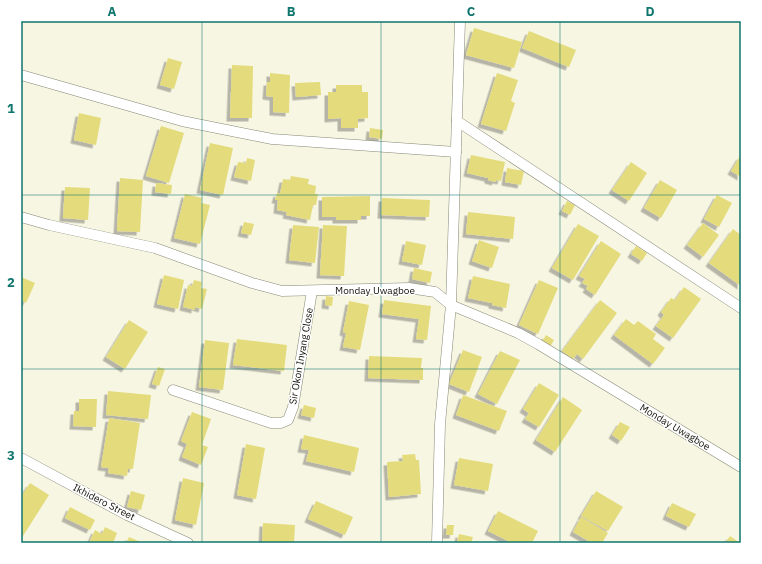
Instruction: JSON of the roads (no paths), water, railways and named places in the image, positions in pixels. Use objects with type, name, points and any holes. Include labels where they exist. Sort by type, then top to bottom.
[{"type":"street","points":[[437,543],[440,424],[451,305],[460,21]]},
{"type":"street","points":[[21,75],[182,121],[272,139],[456,152]]},
{"type":"street","points":[[457,121],[741,308]]},
{"type":"street","name":"Monday Uwagboe","points":[[21,217],[49,225],[156,248],[252,283],[282,291],[409,288],[435,292],[451,305],[538,344],[741,467]]},
{"type":"street","name":"Sir Okon Inyang Close","points":[[173,390],[271,423],[281,423],[288,420],[293,407],[312,291]]},
{"type":"street","name":"Ikhidero Street","points":[[21,458],[128,515],[188,543]]}]
